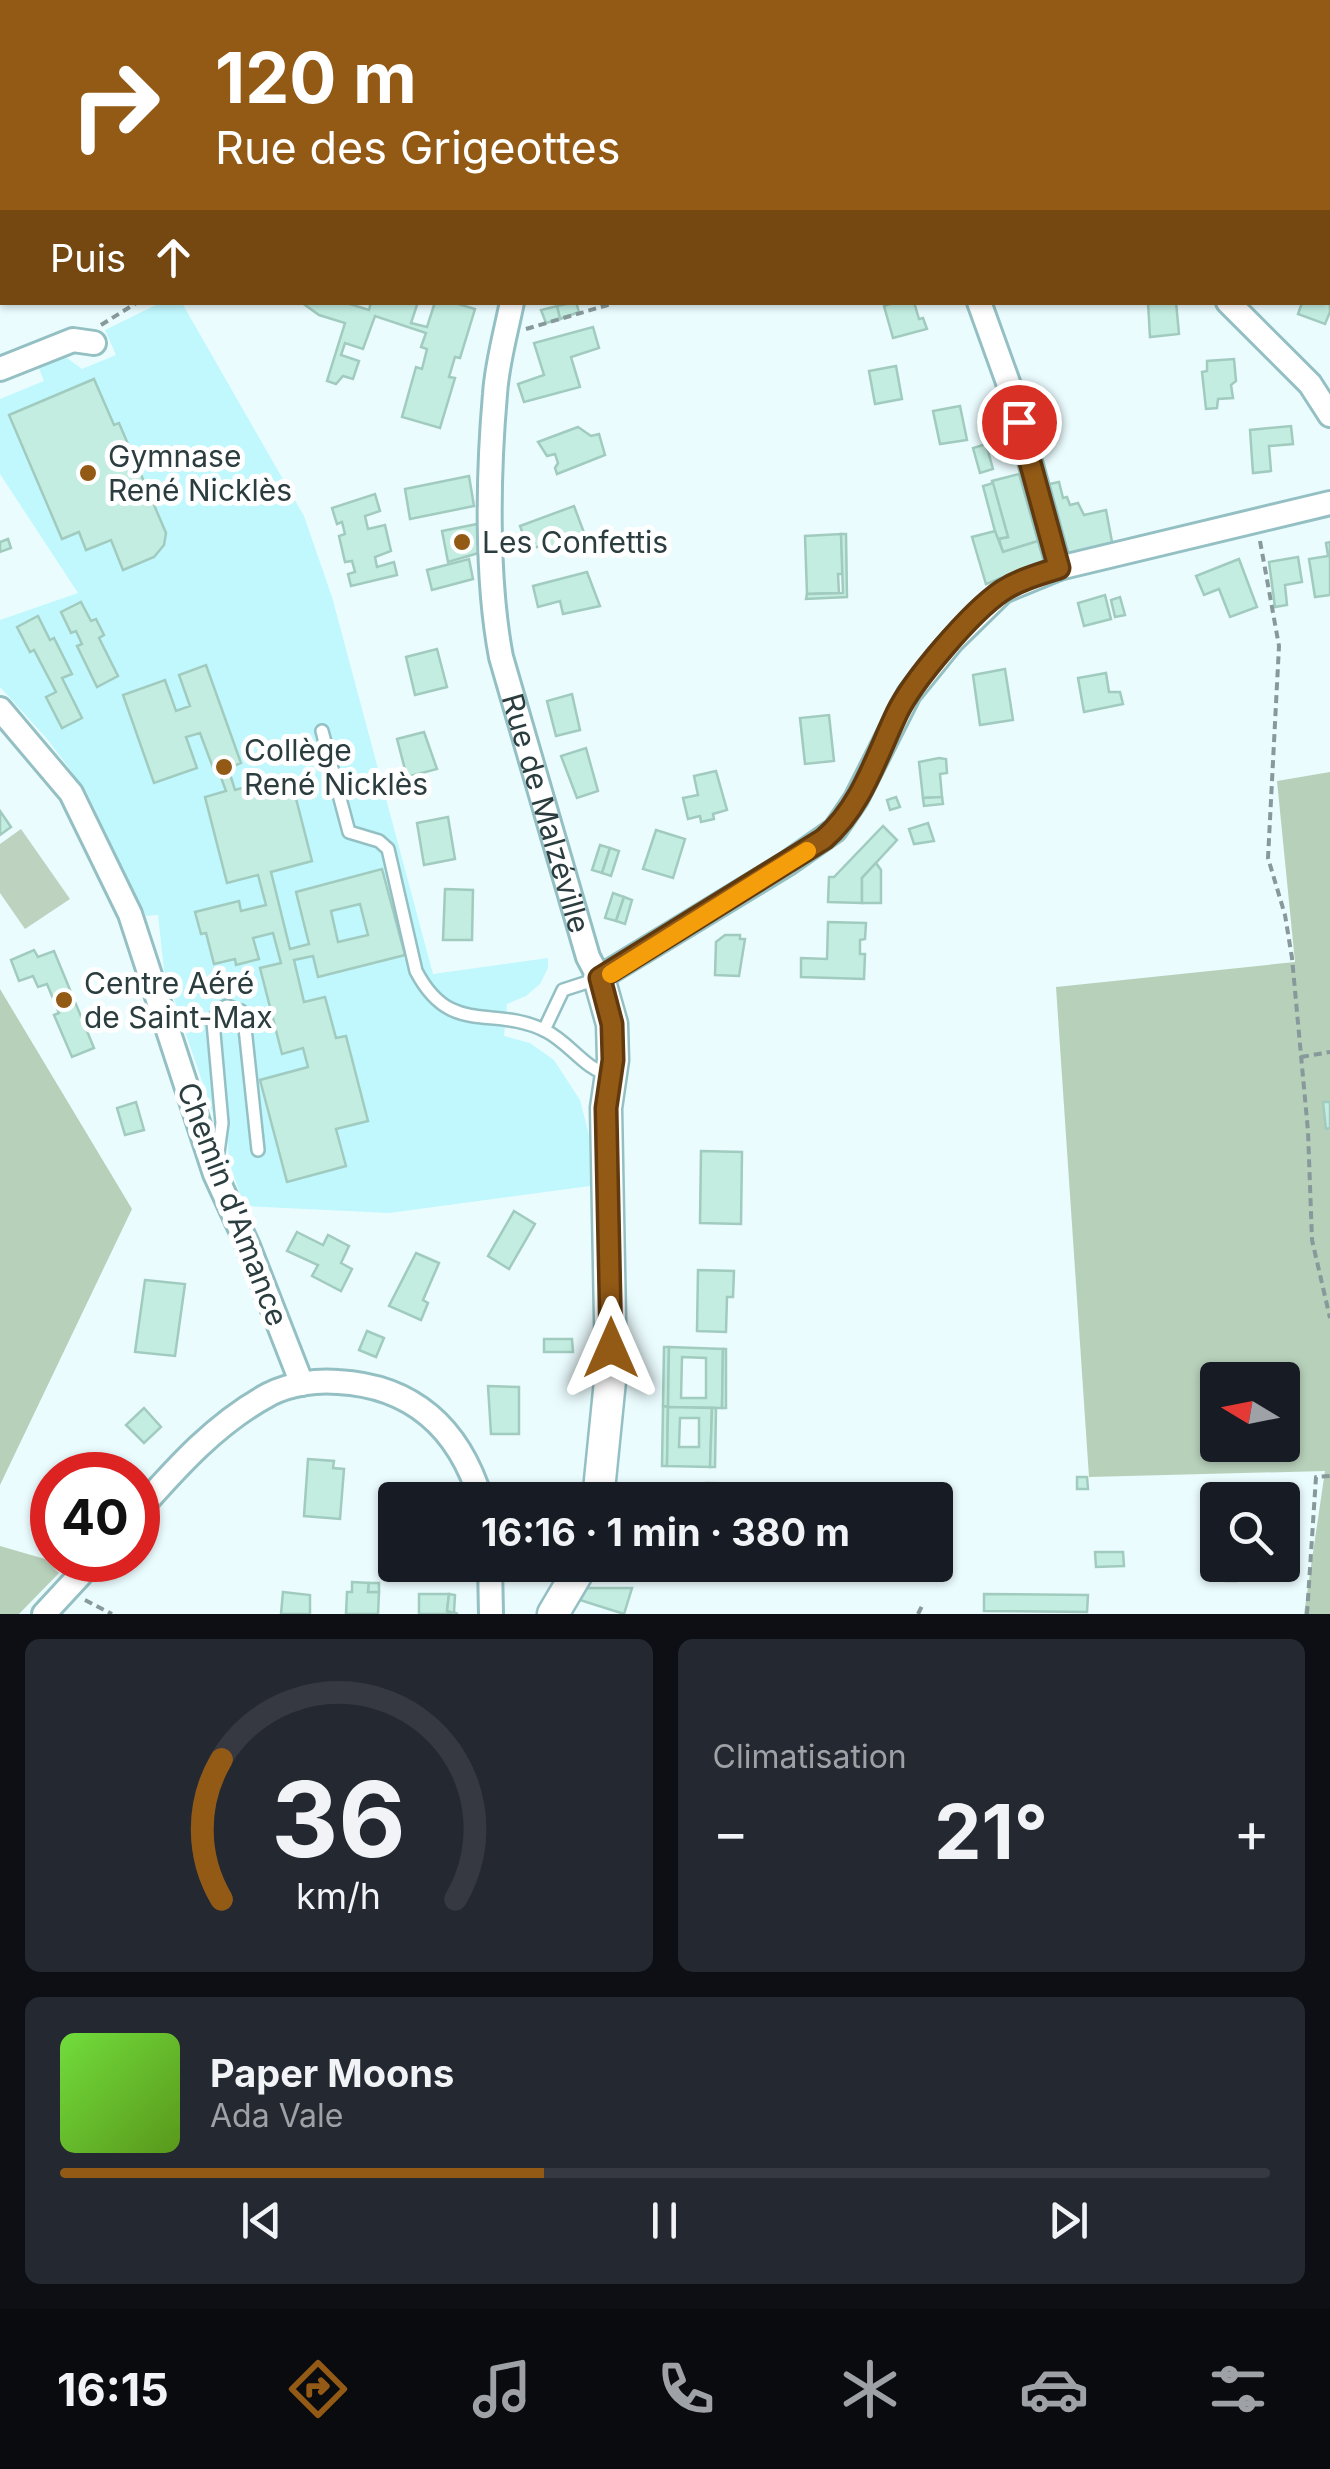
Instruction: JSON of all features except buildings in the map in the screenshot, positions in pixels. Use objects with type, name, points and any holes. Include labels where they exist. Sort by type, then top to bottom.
[{"type":"street","name":"Rue de Malzéville","points":[[511,305],[495,391],[492,460],[493,588],[498,639],[588,957],[600,978],[612,1024],[606,1108],[610,1371],[600,1482]]},
{"type":"street","points":[[980,305],[1010,388],[1059,568]]},
{"type":"street","points":[[1231,305],[1328,405]]},
{"type":"street","points":[[0,369],[73,340],[94,343]]},
{"type":"street","points":[[600,978],[824,839],[846,817],[900,708],[936,659],[1003,591],[1059,568],[1330,503]]},
{"type":"street","name":"Chemin d'Amance","points":[[0,709],[71,793],[130,914],[215,1174],[302,1384]]},
{"type":"street","points":[[160,1485],[236,1415],[275,1392],[302,1384],[357,1383],[376,1385],[404,1396],[436,1422],[459,1449],[473,1482]]},
{"type":"street","points":[[44,1614],[74,1582]]},
{"type":"street","points":[[490,1582],[491,1614]]},
{"type":"street","points":[[552,1614],[572,1582]]},
{"type":"lane","points":[[322,731],[348,832],[379,841],[388,849],[416,971],[425,988],[438,1003],[455,1012],[527,1023],[544,1030],[564,1040],[590,1067],[610,1076]]},
{"type":"lane","points":[[544,1030],[563,990],[600,978]]},
{"type":"lane","points":[[215,1174],[222,1123],[213,1022],[219,1010],[227,1006],[241,1011],[246,1028],[258,1150]]},
{"type":"path","points":[[94,343],[102,322],[133,305]]},
{"type":"path","points":[[506,331],[546,324],[608,305]]},
{"type":"path","points":[[1257,521],[1279,646],[1268,858],[1285,915],[1302,1057],[1312,1240],[1330,1318]]},
{"type":"path","points":[[1302,1057],[1330,1052]]},
{"type":"path","points":[[1307,1614],[1316,1477],[1330,1476]]},
{"type":"path","points":[[67,1590],[112,1614]]},
{"type":"path","points":[[918,1614],[923,1604]]},
{"type":"shaded area","name":"Collège René Nicklès","points":[[156,305],[183,305],[304,516],[332,597],[433,974],[548,958],[540,984],[526,996],[507,1004],[504,1036],[530,1043],[554,1060],[580,1100],[589,1135],[590,1186],[389,1213],[244,1206],[229,1161],[226,1119],[215,1119],[164,970],[158,915],[146,916],[86,791],[48,740],[0,687],[0,620],[78,593],[0,474],[0,399],[44,381],[38,366],[63,355],[82,369],[116,355],[105,330]]},
{"type":"green space","points":[[1330,772],[1330,1614],[1304,1614],[1325,1471],[1089,1477],[1056,987],[1295,962],[1277,781]]},
{"type":"green space","points":[[21,829],[70,899],[25,929],[0,893],[0,844]]},
{"type":"green space","points":[[0,989],[132,1209],[0,1485]]},
{"type":"green space","points":[[0,1546],[30,1555],[30,1582],[50,1582],[19,1614],[0,1614]]},
{"type":"slow traffic","points":[[611,974],[807,851]]},
{"type":"place","name":"Gymnase René Nicklès","points":[[88,473]]},
{"type":"place","name":"Les Confettis","points":[[462,542]]},
{"type":"place","name":"Collège René Nicklès","points":[[224,767]]},
{"type":"place","name":"Centre Aéré de Saint-Max","points":[[64,1000]]},
{"type":"route","points":[[611,1348],[606,1108],[613,1060],[612,1024],[600,978],[835,830],[876,762],[900,708],[936,659],[1003,591],[1059,568],[1019,422]]}]
